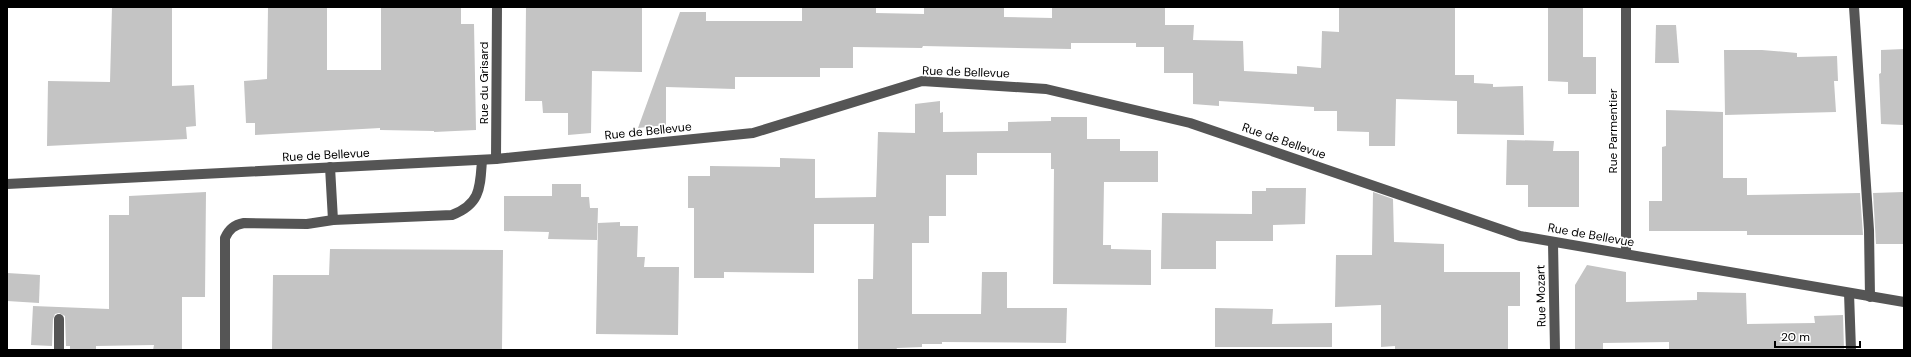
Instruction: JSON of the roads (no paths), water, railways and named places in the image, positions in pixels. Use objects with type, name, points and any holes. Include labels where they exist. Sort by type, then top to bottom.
[{"type":"street","name":"Rue du Grisard","points":[[496,159],[498,7]]},
{"type":"street","name":"Rue Parmentier","points":[[1626,7],[1626,254]]},
{"type":"street","points":[[1854,7],[1869,230],[1870,297]]},
{"type":"street","name":"Rue de Bellevue","points":[[7,184],[482,160],[753,133],[922,81],[1046,89],[1190,123],[1520,236],[1904,302]]},
{"type":"street","points":[[225,350],[225,238],[229,230],[237,224],[307,224],[333,220],[452,215],[463,211],[479,194],[482,160]]},
{"type":"street","points":[[330,167],[333,220]]},
{"type":"street","name":"Rue Mozart","points":[[1553,242],[1555,350]]},
{"type":"street","points":[[1850,293],[1851,350]]},
{"type":"street","points":[[59,350],[60,319]]}]
